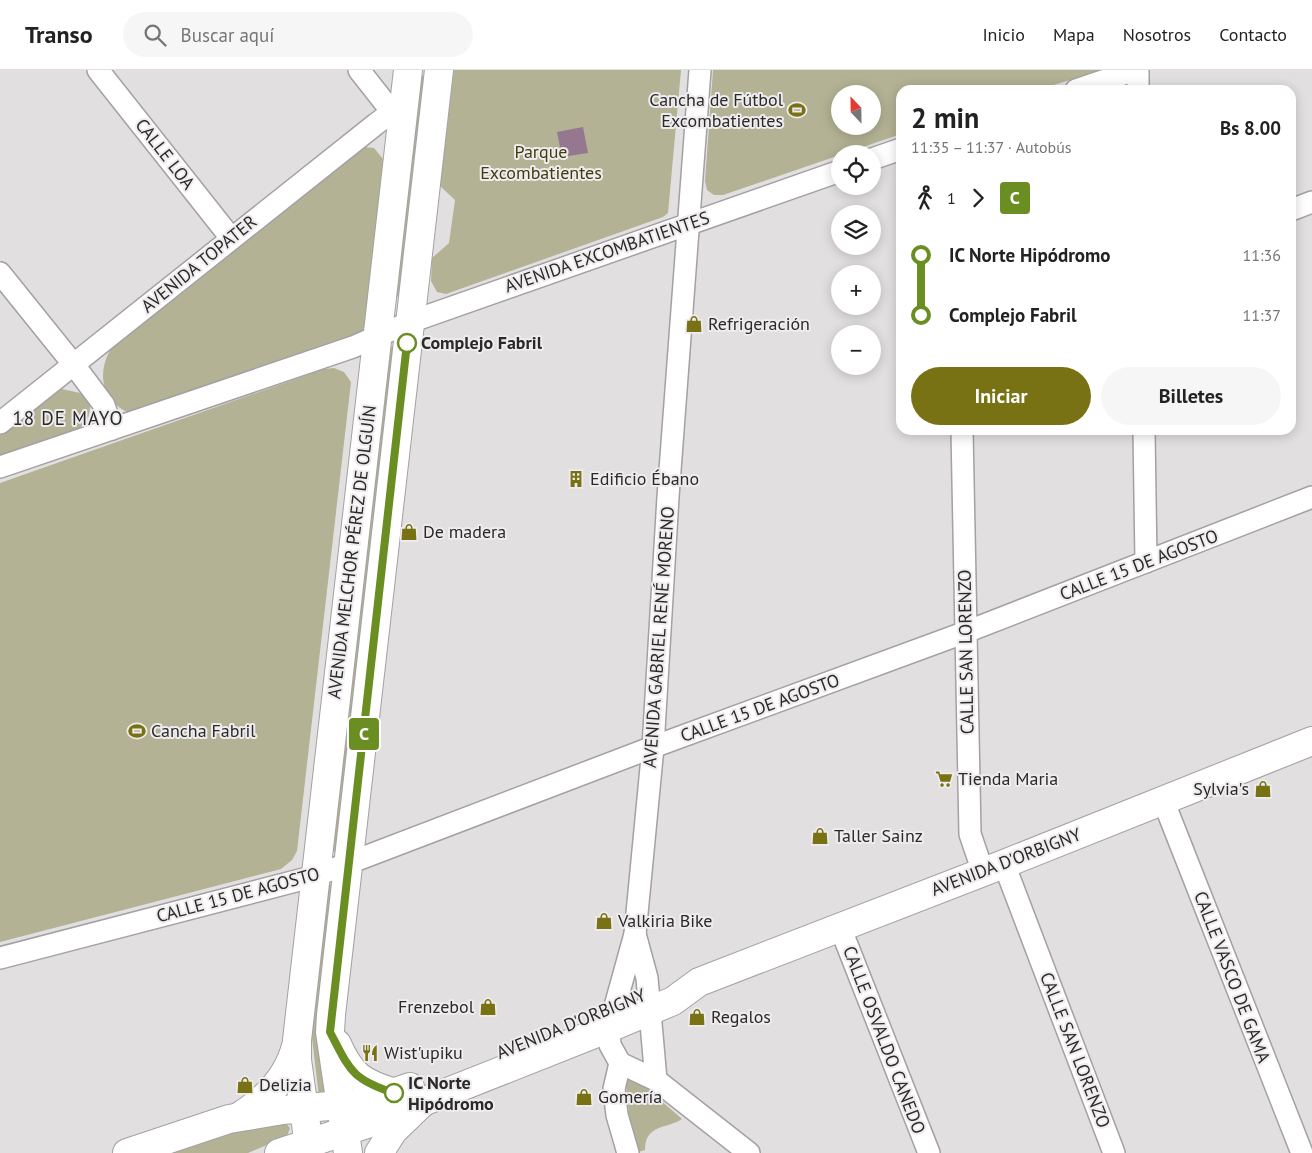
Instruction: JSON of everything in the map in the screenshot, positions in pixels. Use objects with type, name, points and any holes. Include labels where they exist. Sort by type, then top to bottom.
[{"type":"main road","name":"AVENIDA MELCHOR PÉREZ DE OLGUÍN","points":[[309,1148],[297,1060],[297,1040],[376,339],[397,112],[408,70]]},
{"type":"main road","name":"AVENIDA MELCHOR PÉREZ DE OLGUÍN","points":[[346,1143],[330,1032],[439,70]]},
{"type":"main road","name":"AVENIDA D'ORBIGNY","points":[[279,1153],[346,1143],[423,1102],[611,1018],[650,1002],[673,1001],[700,982],[993,868],[1312,740]]},
{"type":"main road","name":"AVENIDA D'ORBIGNY","points":[[127,1153],[240,1116],[363,1104],[611,1018]]},
{"type":"main road","points":[[330,1032],[343,1058],[358,1078],[376,1088],[395,1093]]},
{"type":"main road","points":[[240,1116],[256,1106],[275,1087],[289,1064],[297,1040]]},
{"type":"main road","points":[[379,1153],[394,1131],[423,1102]]},
{"type":"street","name":"CALLE LOA","points":[[98,70],[231,238]]},
{"type":"street","name":"AVENIDA GABRIEL RENÉ MORENO","points":[[611,1018],[635,934],[653,747],[700,70]]},
{"type":"street","points":[[1091,85],[1136,70],[1138,85]]},
{"type":"street","points":[[365,71],[397,112]]},
{"type":"street","name":"AVENIDA TOPATER","points":[[0,423],[231,238],[397,112]]},
{"type":"street","points":[[881,156],[896,151]]},
{"type":"street","name":"AVENIDA EXCOMBATIENTES","points":[[376,339],[410,322],[831,174]]},
{"type":"street","points":[[1296,208],[1312,202]]},
{"type":"street","points":[[0,273],[104,405],[112,429]]},
{"type":"street","points":[[0,467],[376,339]]},
{"type":"street","name":"CALLE SAN LORENZO","points":[[962,435],[970,834],[993,868],[1114,1153]]},
{"type":"street","points":[[1144,435],[1146,562]]},
{"type":"street","name":"CALLE 15 DE AGOSTO","points":[[0,958],[315,876],[653,747],[966,632],[1312,497]]},
{"type":"street","name":"CALLE VASCO DE GAMA","points":[[1163,800],[1302,1153]]},
{"type":"street","name":"CALLE OSVALDO CANEDO","points":[[840,927],[929,1153]]},
{"type":"street","name":"AVENIDA GABRIEL RENÉ MORENO","points":[[635,934],[650,1002],[656,1080]]},
{"type":"street","points":[[611,1018],[610,1045],[620,1063],[656,1080],[749,1153]]},
{"type":"street","points":[[620,1063],[614,1090],[618,1115],[628,1153]]},
{"type":"green space","name":"Parque Excombatientes","points":[[454,70],[681,70],[668,213],[663,217],[446,294],[437,292],[431,281],[432,258],[449,243],[455,200],[440,186]]},
{"type":"green space","points":[[713,70],[1103,70],[1054,85],[896,85],[896,136],[869,145],[831,145],[831,158],[723,195],[714,195],[707,190],[705,181]]},
{"type":"green space","points":[[419,75],[426,76],[400,297],[394,296]]},
{"type":"green space","points":[[364,147],[374,148],[383,159],[366,323],[361,333],[132,414],[114,403],[105,388],[103,379],[103,369],[110,350]]},
{"type":"green space","points":[[388,347],[395,347],[336,852],[330,851]]},
{"type":"green space","points":[[334,368],[344,372],[351,382],[297,851],[292,860],[281,869],[0,942],[0,483],[324,369]]},
{"type":"green space","points":[[62,389],[80,393],[90,404],[89,414],[85,423],[70,433],[0,456],[0,432],[49,395]]},
{"type":"green space","points":[[327,884],[333,885],[326,1096],[319,1097],[311,1029]]},
{"type":"green space","points":[[628,1077],[636,1079],[682,1119],[653,1131],[646,1142],[645,1150],[638,1152],[629,1115],[626,1082]]},
{"type":"green space","points":[[285,1122],[290,1128],[287,1136],[248,1153],[165,1153],[231,1131]]},
{"type":"shaded area","points":[[583,127],[588,153],[562,157],[557,132]]},
{"type":"bus line","name":"C","points":[[394,1093],[376,1088],[358,1078],[343,1058],[330,1032],[407,343]]},
{"type":"place","name":"Cancha de Fútbol Excombatientes","points":[[797,110]]},
{"type":"place","name":"Refrigeración","points":[[694,324]]},
{"type":"place","name":"Complejo Fabril","points":[[407,343]]},
{"type":"place","name":"Edificio Ébano","points":[[576,479]]},
{"type":"place","name":"De madera","points":[[409,532]]},
{"type":"place","name":"Cancha Fabril","points":[[137,731]]},
{"type":"place","name":"Tienda Maria","points":[[944,779]]},
{"type":"place","name":"Sylvia's","points":[[1263,789]]},
{"type":"place","name":"Taller Sainz","points":[[820,836]]},
{"type":"place","name":"Valkiria Bike","points":[[604,921]]},
{"type":"place","name":"Frenzebol","points":[[488,1007]]},
{"type":"place","name":"Regalos","points":[[697,1017]]},
{"type":"place","name":"Wist'upiku","points":[[370,1053]]},
{"type":"place","name":"Delizia","points":[[245,1085]]},
{"type":"place","name":"IC Norte Hipódromo","points":[[394,1093]]},
{"type":"place","name":"Gomería","points":[[584,1097]]},
{"type":"district","name":"18 DE MAYO","points":[[68,418]]}]
